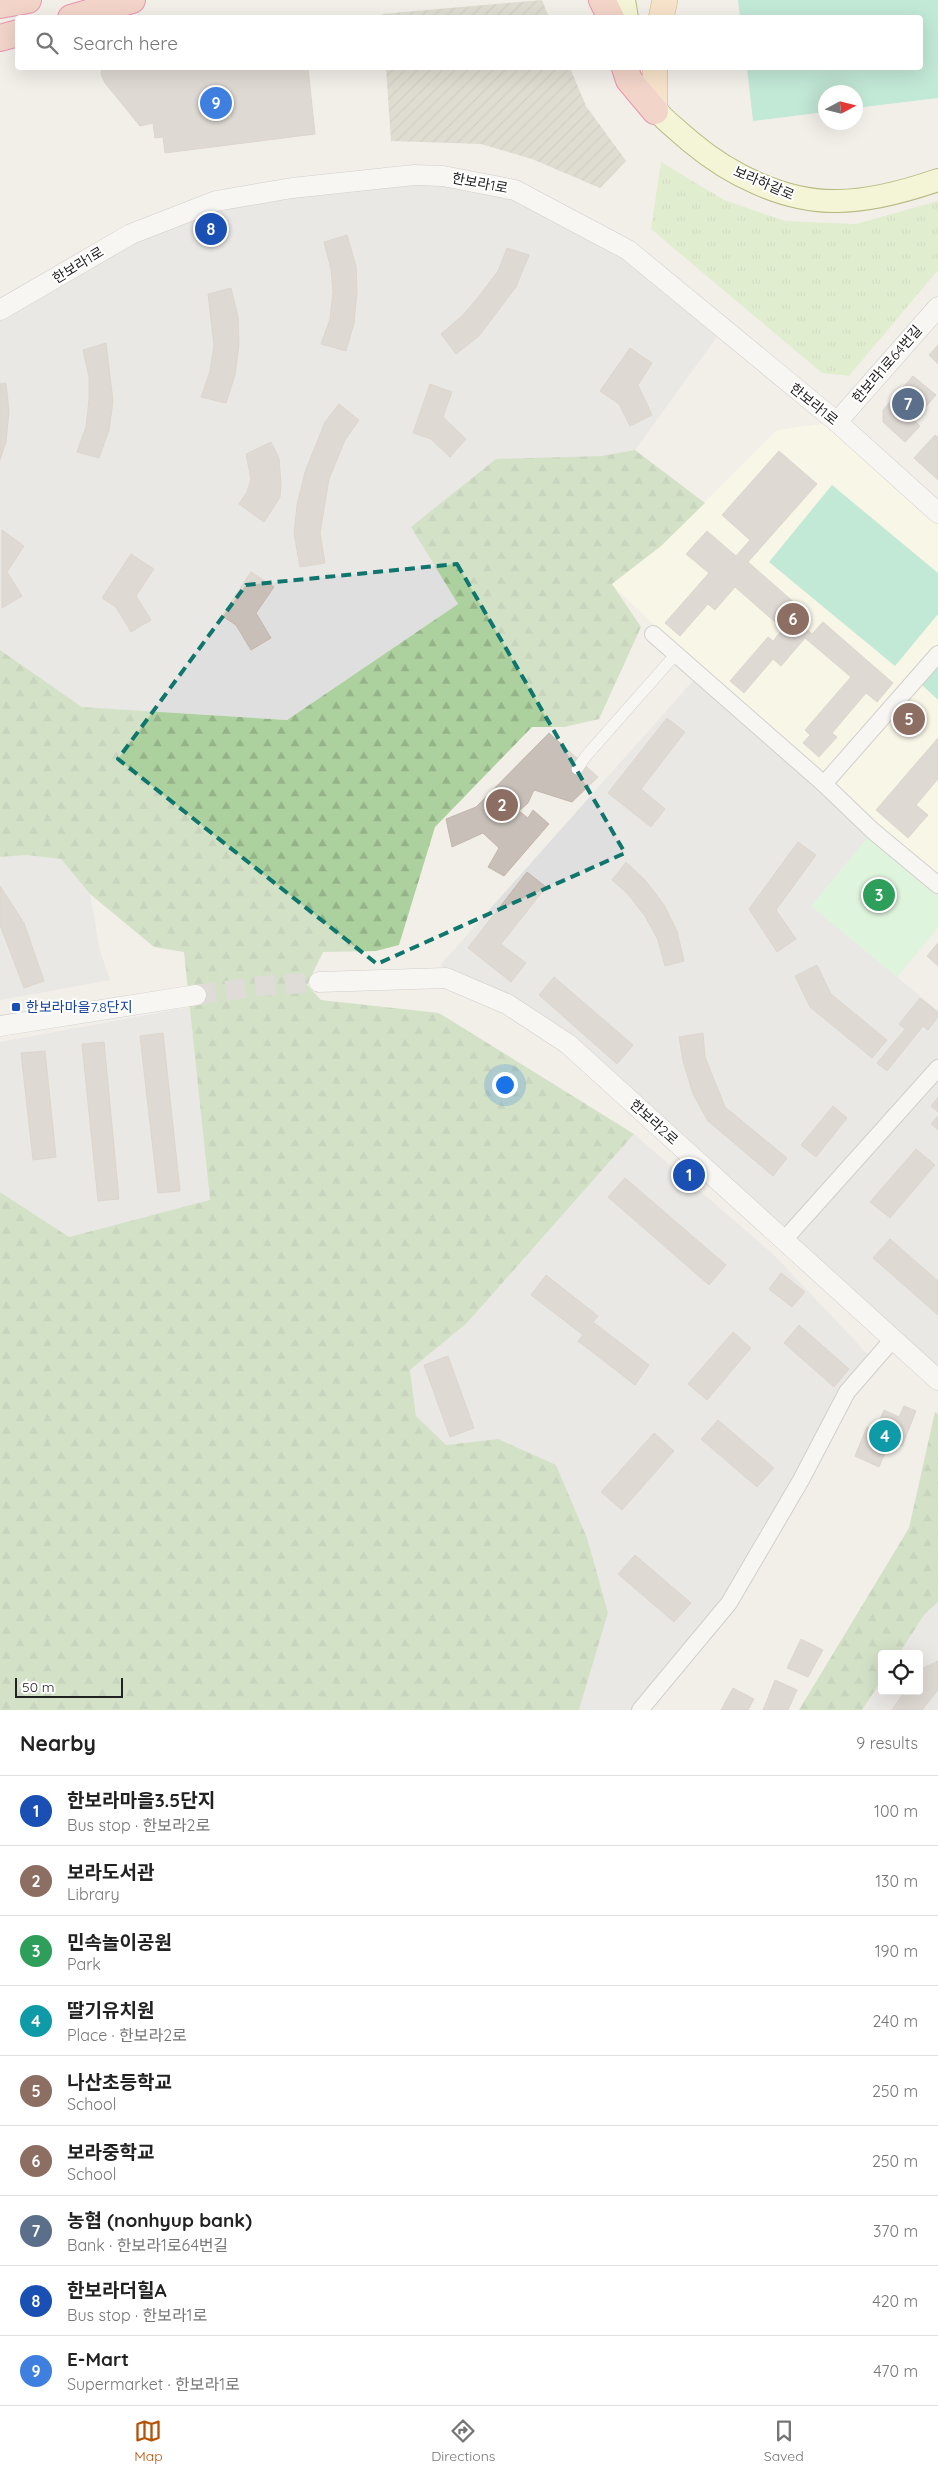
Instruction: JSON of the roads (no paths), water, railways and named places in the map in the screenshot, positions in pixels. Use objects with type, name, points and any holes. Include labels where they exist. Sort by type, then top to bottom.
[{"type":"highway","points":[[0,5],[28,0]]},
{"type":"highway","points":[[81,15],[132,0]]},
{"type":"highway","points":[[602,0],[610,15]]},
{"type":"highway","points":[[0,38],[15,34]]},
{"type":"highway","points":[[626,70],[629,80],[655,111]]},
{"type":"main road","points":[[624,0],[626,15]]},
{"type":"main road","points":[[662,15],[665,0]]},
{"type":"main road","name":"보라하갈로","points":[[634,70],[636,80],[655,111],[711,158],[746,178],[797,198],[837,201],[872,197],[908,190],[938,180]]},
{"type":"main road","points":[[655,111],[656,70]]},
{"type":"street","name":"한보라1로","points":[[0,310],[131,234],[216,200],[362,179],[443,176],[515,190],[628,250],[837,422],[938,513]]},
{"type":"street","name":"한보라1로64번길","points":[[837,422],[938,307]]},
{"type":"street","points":[[653,634],[824,784],[873,831],[938,885]]},
{"type":"street","points":[[577,769],[586,756],[676,654]]},
{"type":"street","points":[[824,784],[938,654]]},
{"type":"street","name":"한보라2로","points":[[319,982],[446,978],[507,1004],[568,1044],[938,1380]]},
{"type":"street","points":[[0,1026],[196,995]]},
{"type":"street","points":[[784,1240],[938,1068]]},
{"type":"street","points":[[640,1710],[729,1603],[801,1480],[847,1392],[893,1339]]},
{"type":"tunnel","points":[[196,995],[262,986],[319,982]]},
{"type":"place","name":"E-Mart","points":[[216,103]]},
{"type":"place","name":"한보라더힐A","points":[[211,229]]},
{"type":"place","name":"농협 (nonhyup bank)","points":[[908,404]]},
{"type":"place","name":"보라중학교","points":[[793,619]]},
{"type":"place","name":"나산초등학교","points":[[909,719]]},
{"type":"place","name":"보라도서관","points":[[502,805]]},
{"type":"place","name":"민속놀이공원","points":[[879,895]]},
{"type":"place","name":"한보라마을7.8단지","points":[[16,1007]]},
{"type":"place","name":"한보라마을3.5단지","points":[[689,1175]]},
{"type":"place","name":"딸기유치원","points":[[885,1436]]}]
